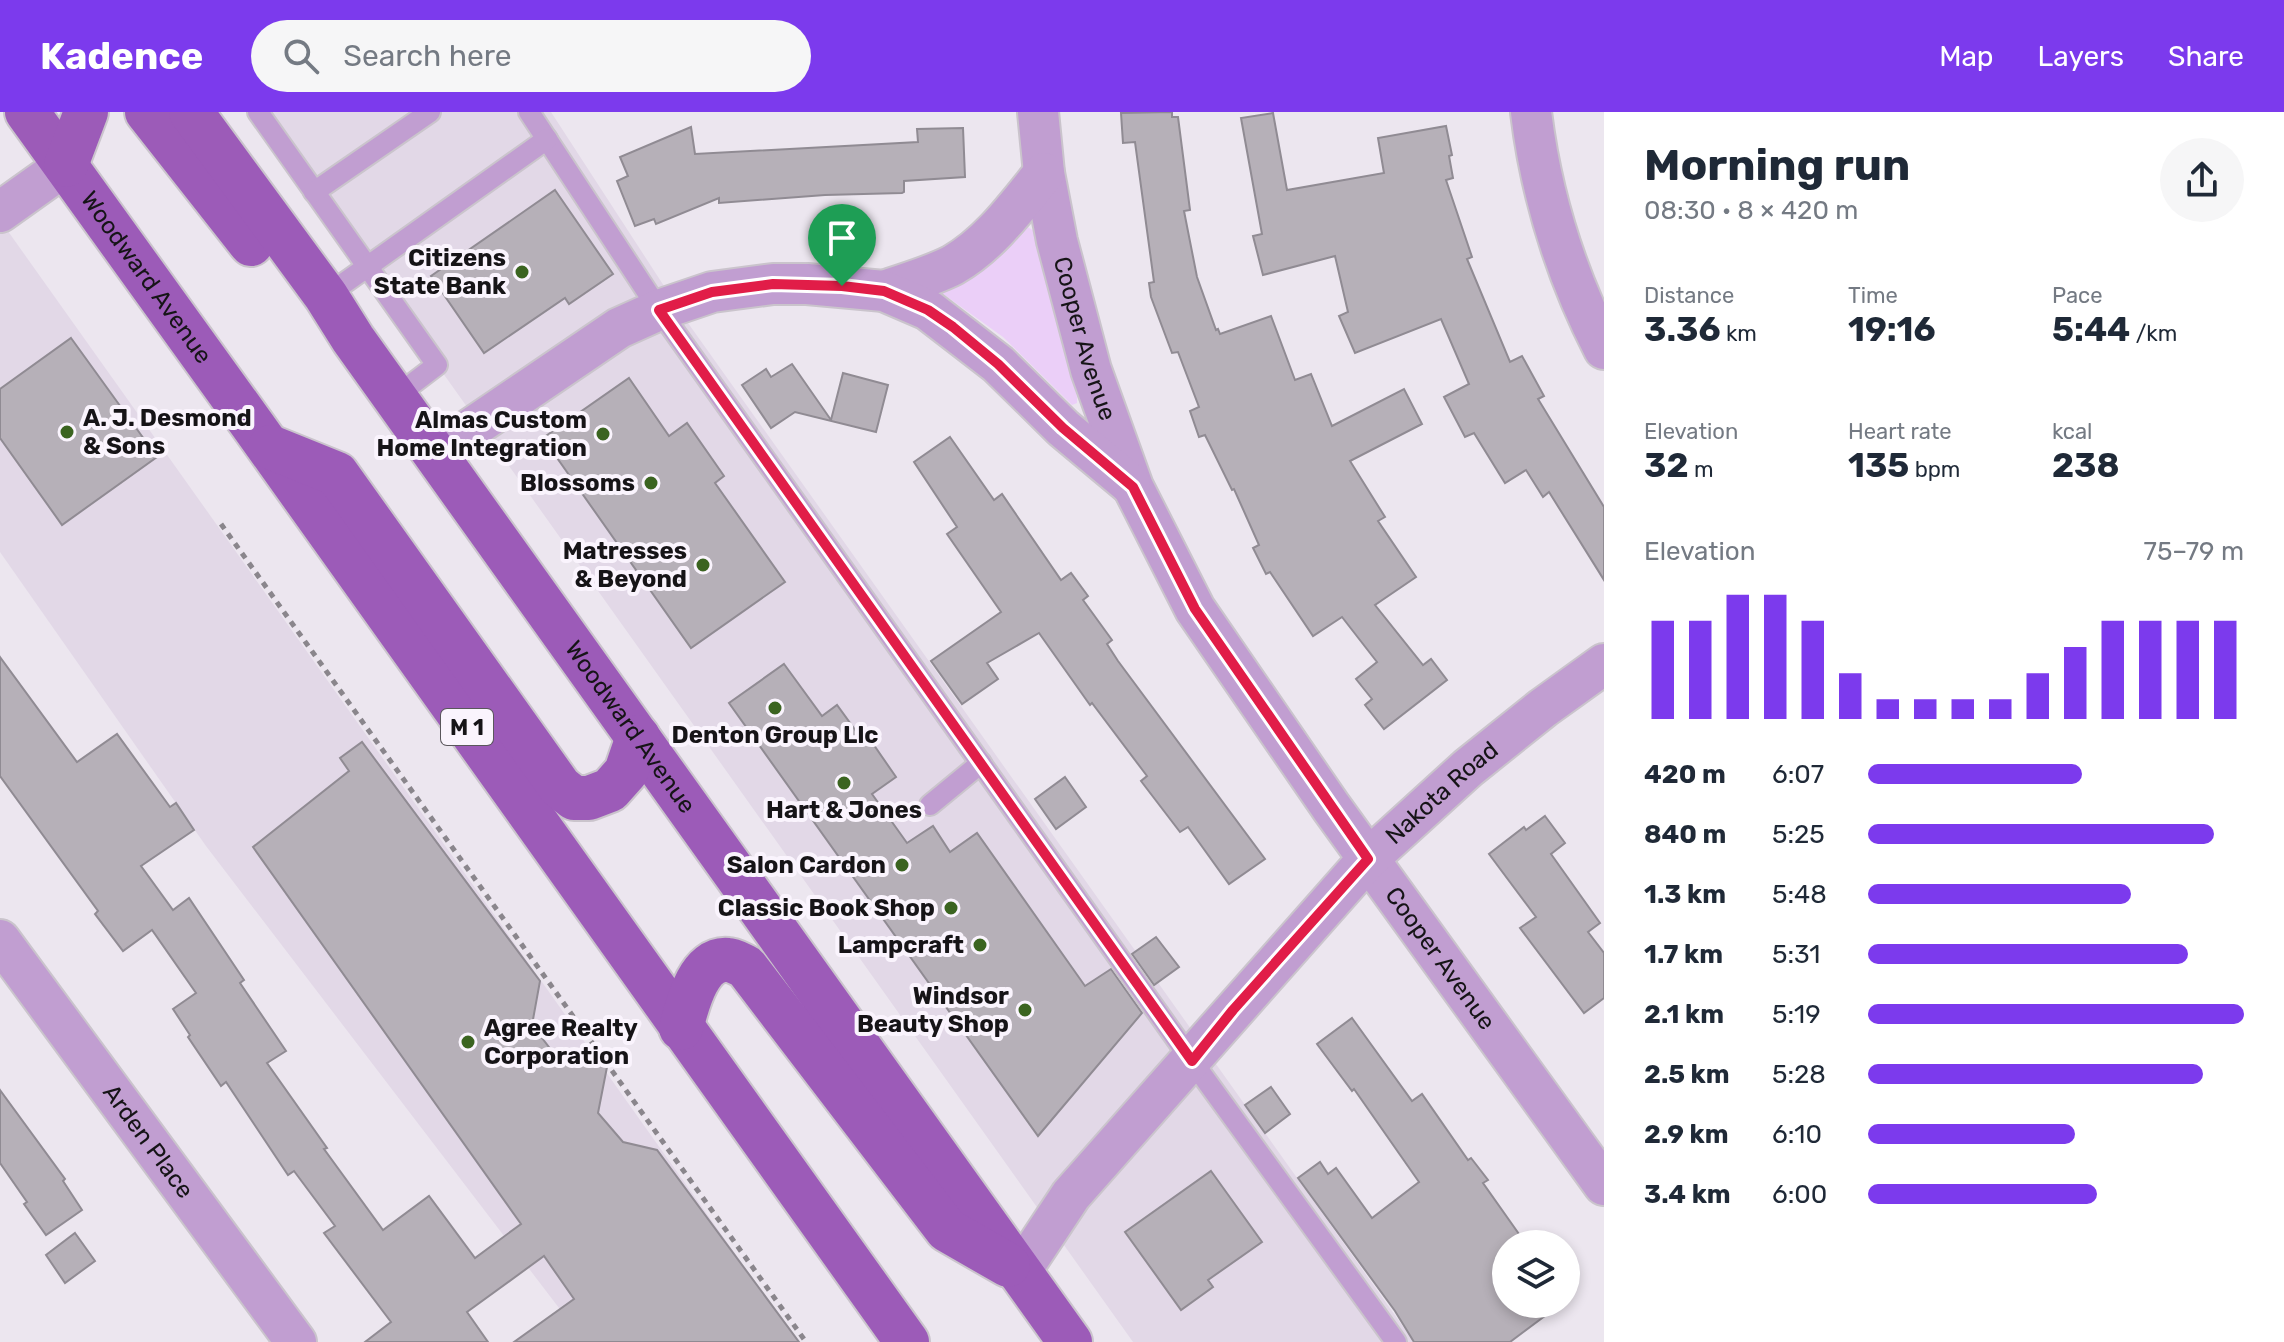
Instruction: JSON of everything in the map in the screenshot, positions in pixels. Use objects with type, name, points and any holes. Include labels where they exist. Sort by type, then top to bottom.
[{"type":"main road","name":"Woodward Avenue","points":[[27,112],[270,447],[907,1342]]},
{"type":"main road","points":[[66,165],[86,112]]},
{"type":"main road","points":[[147,112],[306,315],[353,339]]},
{"type":"main road","name":"Woodward Avenue","points":[[191,112],[326,296],[353,339],[1070,1342]]},
{"type":"main road","points":[[270,447],[337,474],[560,787],[574,798],[589,798],[610,790],[626,772],[638,737]]},
{"type":"main road","points":[[681,1028],[693,987],[714,963],[728,960],[746,967],[947,1230],[1020,1272]]},
{"type":"street","name":"Cooper Avenue","points":[[1038,112],[1044,173],[1057,241],[1074,311],[1109,424],[1133,487],[1195,609],[1368,859],[1604,1185]]},
{"type":"street","points":[[1531,112],[1544,194],[1583,307],[1604,349]]},
{"type":"street","points":[[0,212],[66,165]]},
{"type":"street","points":[[884,291],[953,265],[975,249],[996,231],[1044,173]]},
{"type":"street","points":[[435,453],[619,328],[659,310],[712,292],[773,284],[819,285],[884,291],[928,310],[998,364],[1063,428],[1133,487]]},
{"type":"street","name":"Nakota Road","points":[[1020,1272],[1071,1195],[1368,859],[1468,768],[1604,664]]},
{"type":"street","name":"Arden Place","points":[[0,940],[296,1342]]},
{"type":"lane","points":[[258,112],[437,365],[395,397]]},
{"type":"lane","points":[[314,192],[430,112]]},
{"type":"lane","points":[[529,112],[659,310],[1192,1061],[1396,1342]]},
{"type":"lane","points":[[326,296],[547,139]]},
{"type":"lane","points":[[930,805],[981,763]]},
{"type":"path","points":[[221,524],[806,1342]]},
{"type":"shaded area","points":[[257,112],[551,112],[688,323],[1414,1342],[1133,1342]]},
{"type":"shaded area","points":[[0,220],[798,1342],[585,1342],[206,846],[0,552]]},
{"type":"shaded area","points":[[1026,226],[1034,231],[1077,397],[1077,403],[1072,405],[1003,337],[939,291]]},
{"type":"building","points":[[1172,112],[1172,117],[1178,117],[1190,210],[1184,211],[1197,277],[1216,330],[1220,334],[1271,316],[1295,380],[1311,374],[1332,426],[1404,389],[1422,424],[1350,461],[1385,517],[1378,521],[1416,577],[1375,605],[1423,665],[1431,659],[1447,680],[1384,729],[1365,705],[1372,699],[1356,679],[1377,662],[1342,617],[1313,636],[1270,572],[1266,574],[1253,548],[1259,545],[1234,489],[1205,435],[1199,437],[1190,411],[1199,407],[1178,352],[1172,353],[1151,297],[1149,283],[1154,282],[1135,142],[1123,143],[1121,113]]},
{"type":"building","points":[[1273,113],[1287,190],[1384,173],[1378,138],[1446,126],[1453,178],[1446,180],[1472,257],[1467,259],[1510,362],[1522,356],[1544,396],[1538,399],[1604,507],[1604,580],[1549,492],[1543,497],[1526,470],[1505,483],[1474,433],[1465,437],[1444,397],[1469,384],[1441,319],[1355,353],[1339,316],[1348,312],[1335,256],[1263,275],[1253,236],[1262,234],[1241,118]]},
{"type":"building","points":[[691,127],[695,154],[918,142],[917,129],[963,128],[965,177],[904,181],[902,193],[719,203],[719,198],[656,224],[654,219],[635,226],[617,181],[628,176],[620,157]]},
{"type":"building","points":[[555,190],[613,274],[569,304],[565,298],[484,353],[431,276]]},
{"type":"building","points":[[71,338],[157,457],[62,525],[0,438],[0,389]]},
{"type":"building","points":[[792,364],[831,420],[843,373],[888,385],[876,432],[795,412],[771,428],[742,385],[766,369],[771,377]]},
{"type":"building","points":[[629,378],[669,436],[687,423],[724,476],[715,483],[785,582],[691,648],[543,438]]},
{"type":"building","points":[[950,437],[994,500],[1002,494],[1061,580],[1071,573],[1088,596],[1083,600],[1112,640],[1107,644],[1118,661],[1265,859],[1229,884],[1188,827],[1180,832],[1141,781],[1147,776],[1092,703],[1090,705],[1039,633],[987,663],[998,679],[962,704],[931,661],[1001,612],[947,534],[957,527],[914,462]]},
{"type":"building","name":"Agree Realty Corporation","points":[[0,657],[77,762],[117,734],[170,807],[176,803],[194,830],[141,866],[173,910],[189,898],[244,980],[240,983],[286,1051],[267,1063],[383,1230],[429,1196],[475,1258],[521,1224],[253,847],[349,771],[340,758],[362,742],[540,981],[532,1025],[559,1060],[607,1067],[598,1113],[623,1142],[657,1150],[799,1342],[514,1342],[574,1299],[544,1256],[467,1312],[488,1342],[365,1342],[391,1322],[324,1233],[335,1226],[294,1171],[288,1175],[226,1082],[221,1086],[188,1037],[190,1035],[173,1009],[196,993],[152,930],[123,951],[95,914],[98,911],[0,776]]},
{"type":"building","points":[[784,664],[822,716],[837,705],[864,742],[869,738],[896,777],[872,794],[907,843],[933,826],[950,852],[977,833],[1085,986],[1111,969],[1142,1013],[1038,1136],[729,703]]},
{"type":"building","points":[[1065,777],[1086,807],[1056,829],[1035,799]]},
{"type":"building","points":[[1545,816],[1565,843],[1551,854],[1600,923],[1588,932],[1604,953],[1604,998],[1584,1013],[1520,928],[1536,917],[1489,854],[1524,827],[1526,830]]},
{"type":"building","points":[[1156,937],[1179,967],[1154,985],[1132,954]]},
{"type":"building","points":[[1352,1018],[1412,1101],[1422,1094],[1468,1160],[1471,1158],[1488,1180],[1483,1183],[1516,1230],[1492,1230],[1492,1318],[1542,1318],[1510,1342],[1414,1342],[1298,1178],[1320,1162],[1328,1174],[1336,1168],[1372,1218],[1419,1182],[1354,1089],[1352,1091],[1317,1044]]},
{"type":"building","points":[[1271,1087],[1290,1114],[1265,1133],[1245,1105]]},
{"type":"building","points":[[0,1090],[65,1179],[63,1181],[82,1210],[46,1235],[0,1163]]},
{"type":"building","points":[[1211,1171],[1262,1242],[1208,1280],[1213,1287],[1181,1310],[1125,1232]]},
{"type":"building","points":[[75,1233],[95,1261],[65,1283],[46,1255]]},
{"type":"place","name":"Citizens State Bank","points":[[522,272]]},
{"type":"place","name":"A. J. Desmond & Sons","points":[[67,432]]},
{"type":"place","name":"Almas Custom Home Integration","points":[[603,434]]},
{"type":"place","name":"Blossoms","points":[[651,483]]},
{"type":"place","name":"Matresses & Beyond","points":[[703,565]]},
{"type":"place","name":"Denton Group Llc","points":[[775,708]]},
{"type":"place","name":"Hart & Jones","points":[[844,783]]},
{"type":"place","name":"Salon Cardon","points":[[902,865]]},
{"type":"place","name":"Classic Book Shop","points":[[951,908]]},
{"type":"place","name":"Lampcraft","points":[[980,945]]},
{"type":"place","name":"Windsor Beauty Shop","points":[[1025,1010]]},
{"type":"place","name":"Agree Realty Corporation","points":[[468,1042]]},
{"type":"route","points":[[773,284],[842,286],[884,291],[928,310],[953,327],[998,364],[1063,428],[1133,487],[1195,609],[1368,859],[1233,1010],[1192,1061],[659,310],[712,292],[742,287],[773,284]]}]
